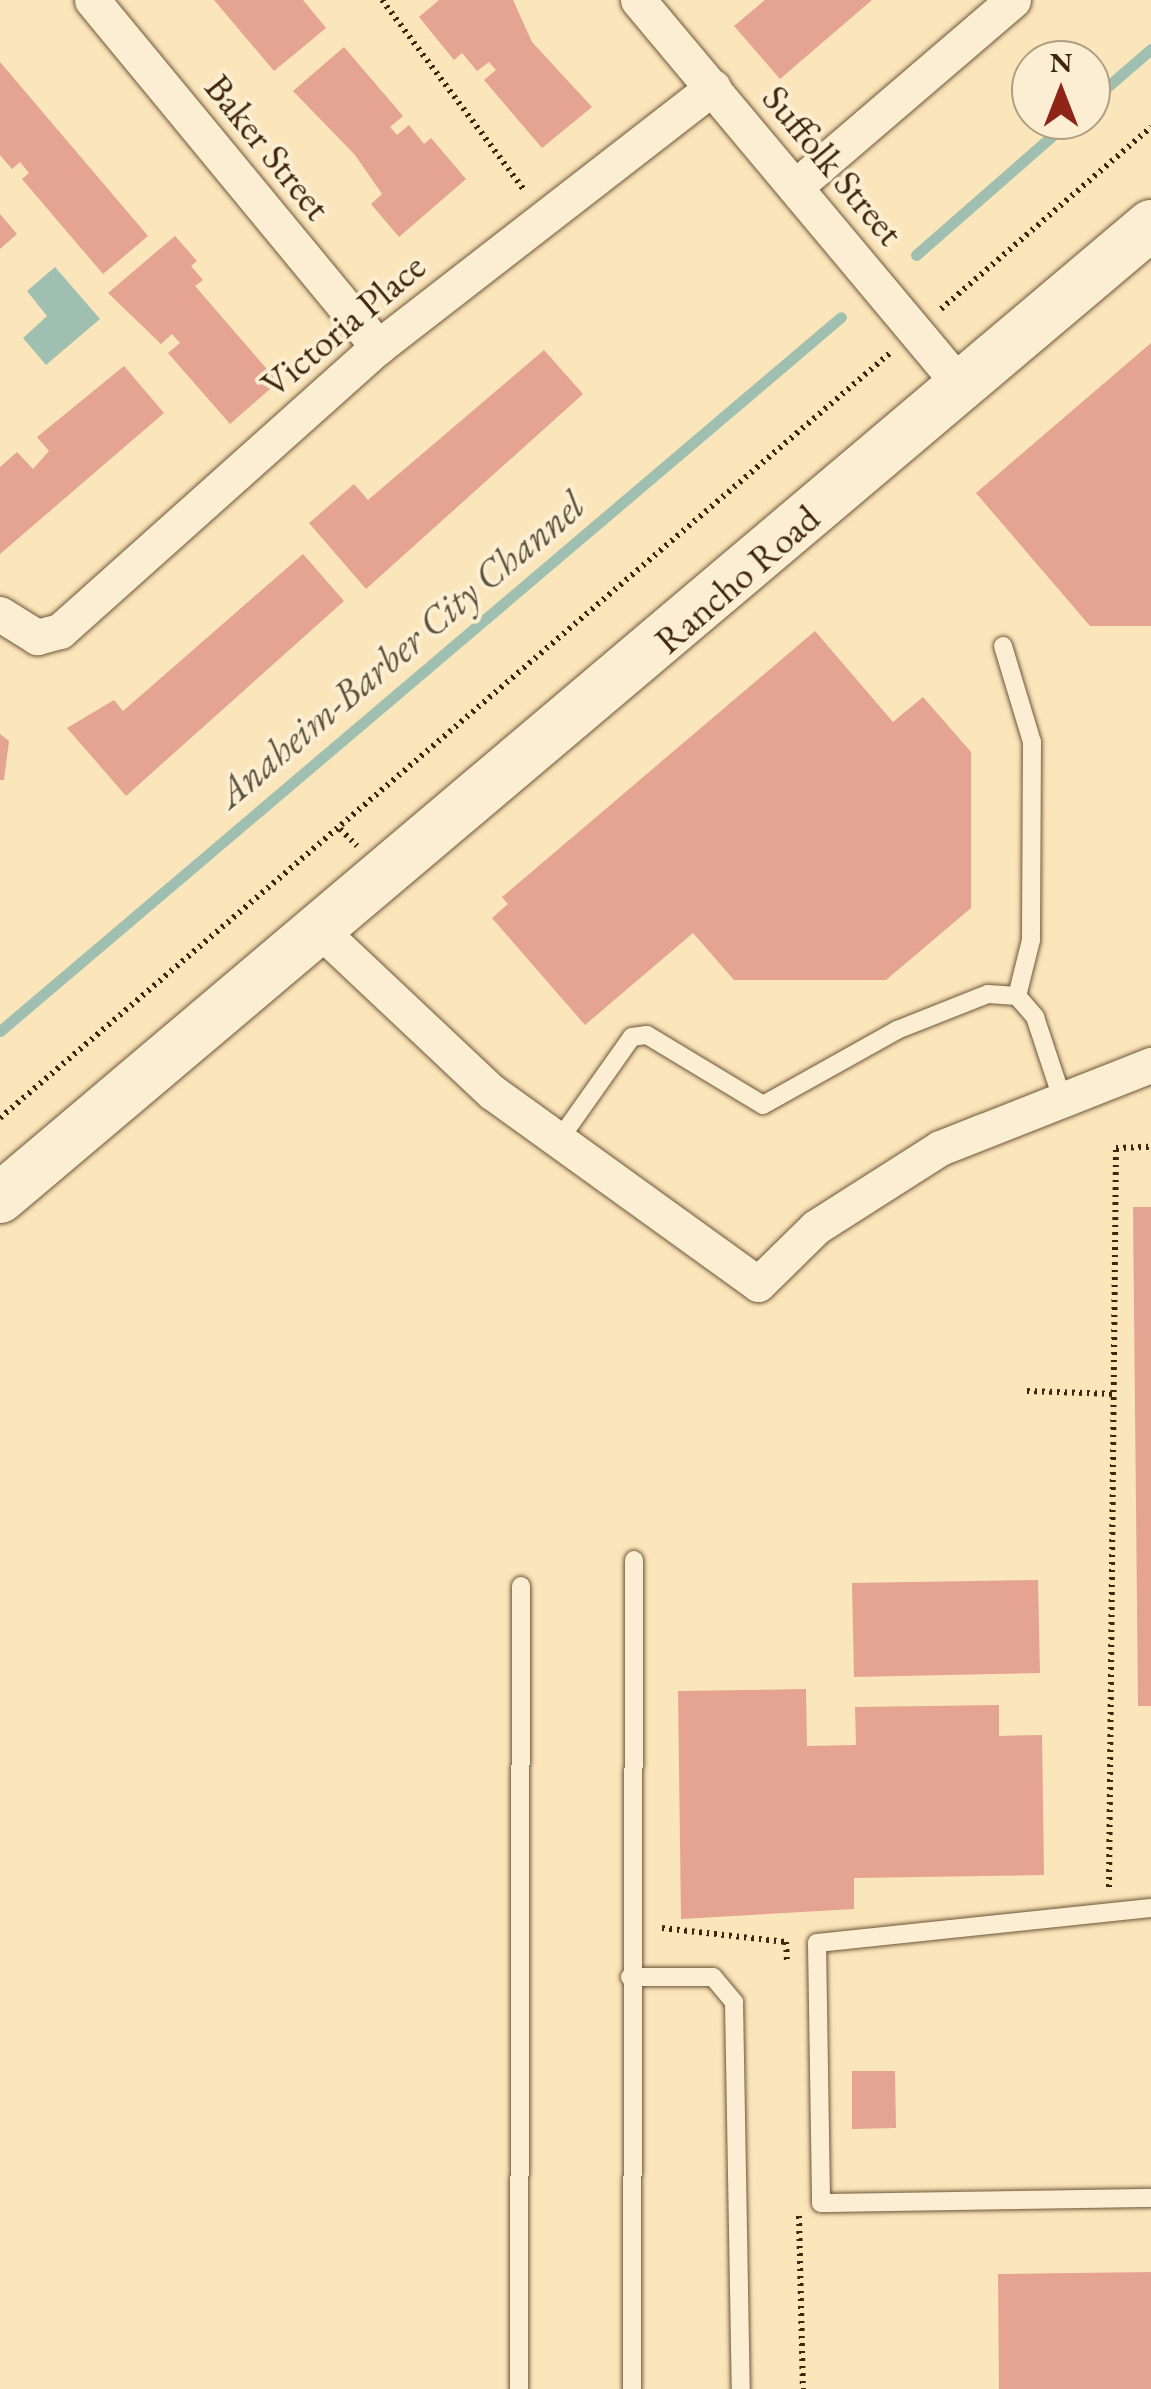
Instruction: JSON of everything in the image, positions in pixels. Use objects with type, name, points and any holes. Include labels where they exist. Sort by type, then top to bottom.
[{"type":"street","name":"Baker Street","points":[[92,0],[378,347]]},
{"type":"street","name":"Suffolk Street","points":[[638,0],[961,386]]},
{"type":"street","points":[[795,187],[1014,0]]},
{"type":"street","name":"Victoria Place","points":[[0,614],[37,637],[60,630],[378,347],[713,87]]},
{"type":"street","name":"Rancho Road","points":[[0,1198],[323,933],[1151,225]]},
{"type":"street","points":[[323,933],[460,1064],[758,1284],[816,1227],[940,1148],[1062,1095],[1151,1065]]},
{"type":"lane","points":[[1003,646],[1032,742],[1031,940],[1017,996]]},
{"type":"lane","points":[[558,1140],[632,1037],[647,1035],[762,1106],[897,1030],[988,994],[1017,996],[1035,1016],[1062,1095]]},
{"type":"lane","points":[[632,2389],[634,1560]]},
{"type":"lane","points":[[519,2389],[521,1586]]},
{"type":"lane","points":[[1151,1908],[1108,1909],[817,1944],[821,2203],[1151,2198]]},
{"type":"lane","points":[[630,1977],[714,1977],[734,2002],[740,2389]]},
{"type":"path","points":[[382,0],[544,216]]},
{"type":"path","points":[[0,1118],[1151,126]]},
{"type":"path","points":[[1108,1909],[1116,1148],[1151,1147]]},
{"type":"path","points":[[1027,1391],[1114,1394]]},
{"type":"shaded area","points":[[55,267],[100,319],[46,365],[23,338],[47,316],[27,291]]},
{"type":"building","points":[[214,0],[303,0],[326,28],[274,71]]},
{"type":"building","points":[[439,0],[513,0],[532,42],[592,107],[542,148],[484,80],[496,70],[489,62],[477,71],[462,53],[454,60],[419,17]]},
{"type":"building","points":[[765,0],[872,0],[780,79],[734,26]]},
{"type":"building","points":[[344,47],[403,116],[390,127],[397,135],[409,125],[424,144],[431,138],[466,179],[399,237],[371,204],[382,194],[355,155],[293,91]]},
{"type":"building","points":[[0,62],[148,236],[103,274],[22,179],[29,173],[20,162],[12,169],[0,155]]},
{"type":"building","points":[[0,214],[17,234],[0,249]]},
{"type":"building","points":[[175,236],[197,261],[191,266],[203,280],[195,286],[278,382],[230,424],[168,353],[180,343],[172,334],[161,344],[108,293]]},
{"type":"building","points":[[1151,343],[1151,626],[1090,626],[976,493]]},
{"type":"building","points":[[544,350],[583,394],[366,589],[309,523],[354,484],[368,500]]},
{"type":"building","points":[[124,366],[164,413],[0,554],[0,467],[17,452],[33,469],[49,451],[37,437]]},
{"type":"building","points":[[303,554],[344,601],[126,796],[67,728],[114,700],[123,711]]},
{"type":"building","points":[[815,631],[893,722],[923,697],[971,752],[971,908],[886,980],[734,980],[693,933],[585,1025],[492,918],[508,904],[502,897]]},
{"type":"building","points":[[0,734],[9,741],[4,780],[0,780]]},
{"type":"building","points":[[1133,1207],[1151,1207],[1151,1706],[1138,1706]]},
{"type":"building","points":[[1038,1580],[1040,1673],[854,1677],[852,1583]]},
{"type":"building","points":[[806,1689],[807,1746],[856,1745],[855,1707],[999,1705],[999,1736],[1042,1735],[1044,1875],[854,1878],[854,1909],[681,1919],[678,1691]]},
{"type":"building","points":[[852,2071],[895,2071],[896,2128],[852,2129]]},
{"type":"building","points":[[1151,2272],[1151,2389],[999,2389],[998,2274]]},
{"type":"waterway","name":"Anaheim-Barber City Channel","points":[[1111,84],[1151,49]]},
{"type":"waterway","name":"Anaheim-Barber City Channel","points":[[916,255],[1047,140]]},
{"type":"waterway","name":"Anaheim-Barber City Channel","points":[[0,1031],[841,317]]}]
